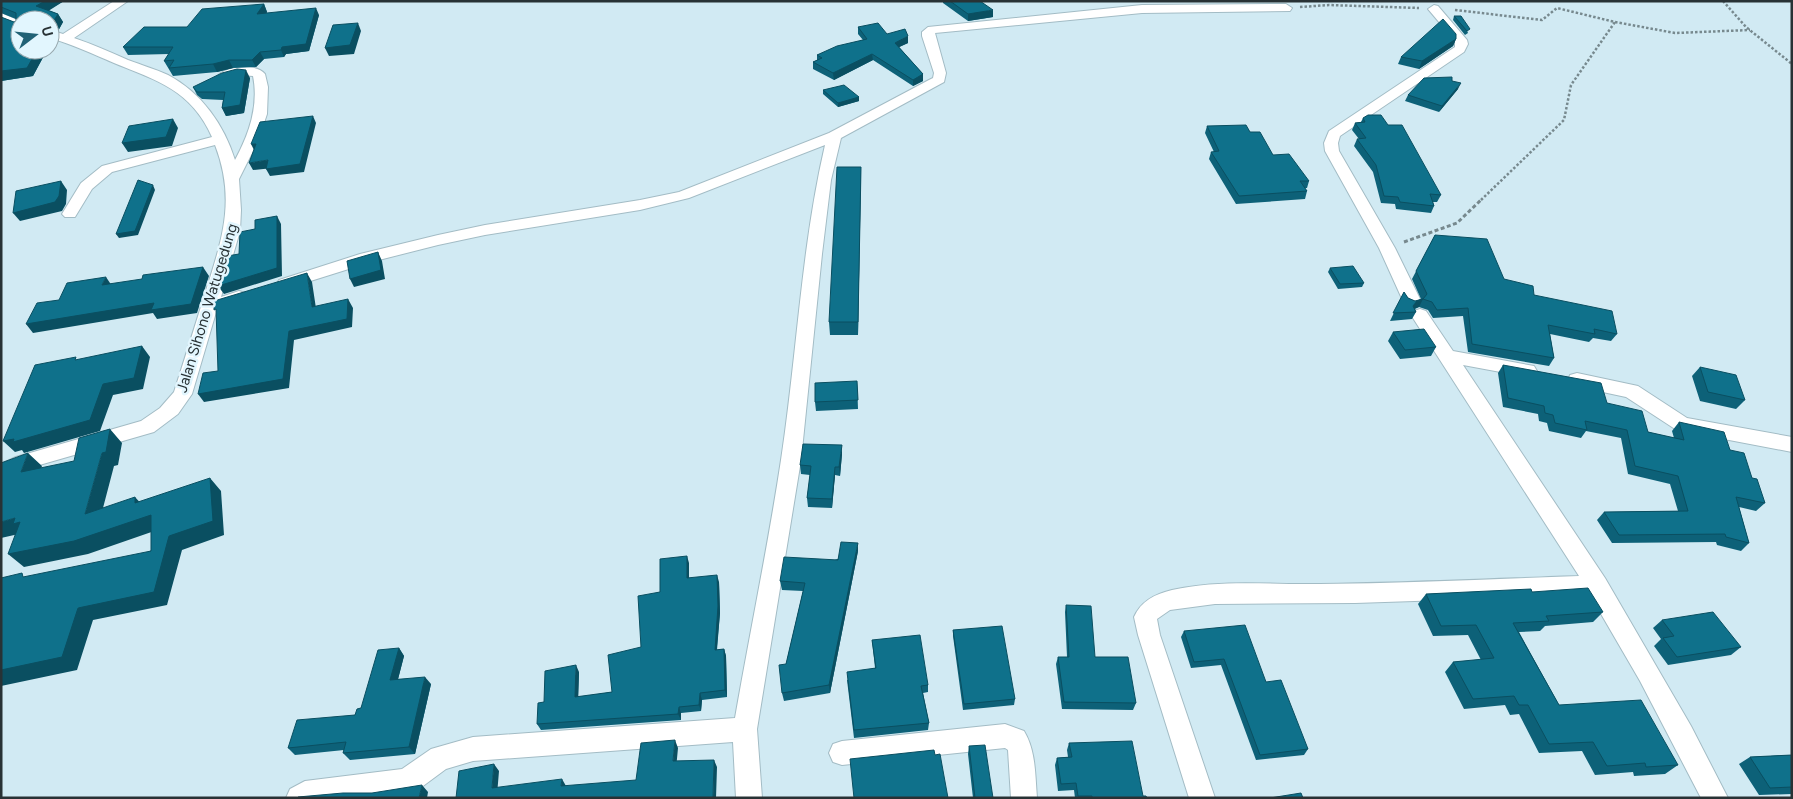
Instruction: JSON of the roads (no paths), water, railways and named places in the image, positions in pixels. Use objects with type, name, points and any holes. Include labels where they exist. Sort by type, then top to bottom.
[{"type":"street","points":[[60,35],[122,1]]},
{"type":"street","points":[[274,287],[366,258],[438,240],[485,230],[640,205],[677,197],[834,136],[939,79],[940,73],[928,36],[928,32],[932,30],[1142,9],[1286,8]]},
{"type":"street","points":[[1434,8],[1460,40],[1462,44],[1460,49],[1334,134],[1330,143],[1332,151],[1387,248],[1416,308],[1597,585],[1685,736],[1715,798]]},
{"type":"street","name":"Jalan Sihono Watugedung","points":[[1,473],[23,462],[147,426],[163,417],[176,404],[183,394],[232,231],[235,207],[233,177],[221,139],[208,115],[185,93],[170,82],[60,37]]},
{"type":"street","points":[[185,93],[235,72],[246,71],[259,74],[261,80],[261,102],[256,130],[248,150],[233,177]]},
{"type":"street","points":[[749,798],[745,729],[790,460],[824,180],[834,136]]},
{"type":"street","points":[[70,214],[86,186],[107,168],[221,139]]},
{"type":"street","points":[[209,306],[255,292]]},
{"type":"street","points":[[1448,356],[1631,390],[1682,424],[1792,445]]},
{"type":"street","points":[[1202,798],[1149,635],[1145,617],[1151,608],[1164,601],[1210,595],[1318,594],[1597,585]]},
{"type":"street","points":[[299,798],[305,794],[403,782],[414,777],[440,758],[473,749],[745,729]]},
{"type":"street","points":[[842,753],[1005,736],[1015,739],[1020,748],[1024,798]]}]
